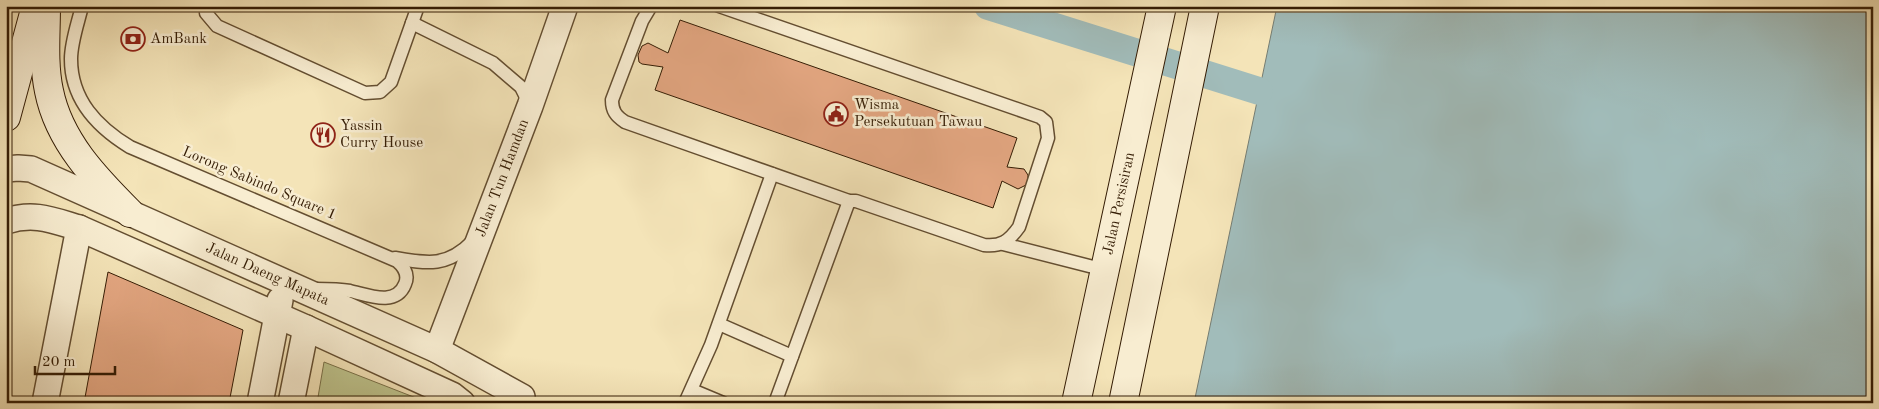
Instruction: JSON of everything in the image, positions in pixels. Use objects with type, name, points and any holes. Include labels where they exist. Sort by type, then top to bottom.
[{"type":"street","points":[[6,117],[36,6]]},
{"type":"street","points":[[46,6],[46,59],[49,90],[54,112],[79,158],[95,178],[130,213]]},
{"type":"street","name":"Jalan Tun Hamdan","points":[[437,350],[530,106],[565,6]]},
{"type":"street","points":[[1123,403],[1205,6]]},
{"type":"street","name":"Jalan Persisiran","points":[[1076,403],[1159,17]]},
{"type":"street","name":"Jalan Daeng Mapata","points":[[6,169],[31,169],[437,350],[520,401]]},
{"type":"street","points":[[6,221],[31,216],[46,218],[79,228],[306,328],[452,395],[462,403]]},
{"type":"street","points":[[45,403],[79,228]]},
{"type":"street","points":[[260,403],[277,315],[291,285]]},
{"type":"street","points":[[292,403],[306,328]]},
{"type":"lane","name":"Lorong Sabindo Square 1","points":[[82,6],[71,58],[74,80],[81,100],[93,119],[109,134],[130,147],[390,258],[402,265],[407,279],[399,293],[392,297],[382,298],[343,290],[291,285]]},
{"type":"lane","points":[[206,6],[206,13],[217,26],[365,93],[380,92],[391,82],[418,6]]},
{"type":"lane","points":[[651,6],[642,21],[612,100],[614,113],[625,122],[849,201],[984,245],[1003,244],[1105,270]]},
{"type":"lane","points":[[720,6],[1032,113],[1046,122],[1048,138],[1019,227],[1003,244]]},
{"type":"lane","points":[[412,23],[494,64],[521,86],[530,106]]},
{"type":"lane","points":[[685,403],[719,324],[772,174]]},
{"type":"lane","points":[[775,403],[849,201]]},
{"type":"lane","points":[[390,258],[422,263],[451,259],[463,251],[483,230]]},
{"type":"lane","points":[[719,324],[792,356]]},
{"type":"lane","points":[[692,390],[722,403]]},
{"type":"green space","points":[[324,362],[429,403],[317,403]]},
{"type":"water","points":[[1277,6],[1873,6],[1873,403],[1194,403]]},
{"type":"building","name":"Wisma Persekutuan Tawau","points":[[680,20],[1017,138],[1007,167],[1024,169],[1028,175],[1026,185],[1018,189],[1002,181],[993,208],[655,90],[663,67],[642,64],[639,62],[638,55],[642,46],[648,43],[668,53]]},
{"type":"building","points":[[108,272],[243,330],[229,403],[84,403]]},
{"type":"waterway","points":[[988,6],[1259,91]]},
{"type":"place","name":"AmBank","points":[[133,39]]},
{"type":"place","name":"Wisma Persekutuan Tawau","points":[[836,114]]},
{"type":"place","name":"Yassin Curry House","points":[[323,135]]}]
